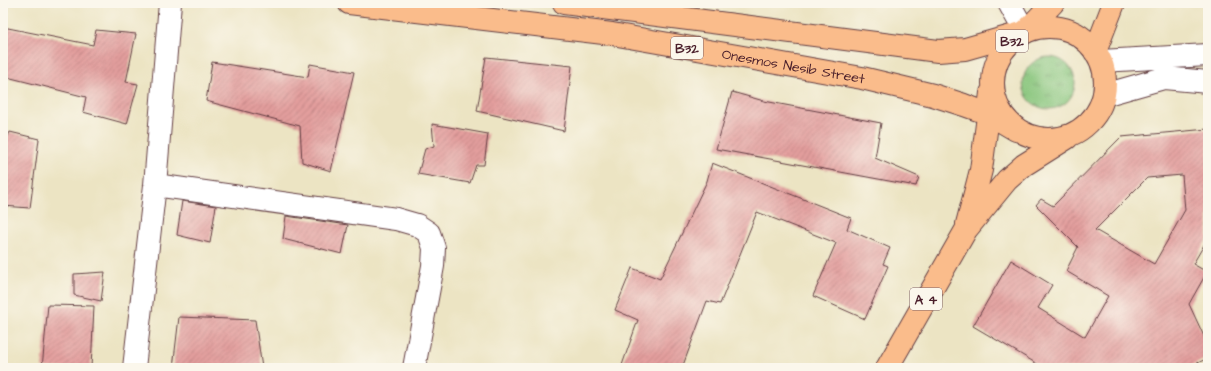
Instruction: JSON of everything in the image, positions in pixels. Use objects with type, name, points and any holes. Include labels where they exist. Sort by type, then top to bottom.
[{"type":"main road","name":"Onesmos Nesib Street","points":[[349,3],[612,34],[762,62],[842,74],[926,93],[989,114],[1016,130]]},
{"type":"main road","name":"B32","points":[[564,3],[631,13],[938,51],[965,49],[1036,28],[1050,27],[1063,29],[1076,34],[1087,41],[1098,56],[1105,78],[1104,95],[1098,111],[1085,126],[1070,136],[1051,140],[1033,138],[1016,130],[1003,118],[999,110],[994,96],[992,81],[995,66],[1011,41],[1025,32]]},
{"type":"main road","points":[[1025,32],[1053,3]]},
{"type":"main road","points":[[1098,56],[1114,3]]},
{"type":"main road","points":[[612,34],[631,13]]},
{"type":"main road","points":[[762,62],[768,30]]},
{"type":"main road","name":"A 4","points":[[966,230],[981,170],[992,81]]},
{"type":"main road","name":"A 4","points":[[887,368],[966,230],[1007,180],[1024,165],[1070,136]]},
{"type":"street","points":[[134,368],[155,185],[170,3]]},
{"type":"street","points":[[1009,3],[1025,32]]},
{"type":"street","points":[[1098,56],[1208,55]]},
{"type":"street","points":[[1104,95],[1164,78],[1208,82]]},
{"type":"street","points":[[155,185],[396,218],[417,225],[429,233],[434,248],[433,266],[414,368]]},
{"type":"green space","points":[[1049,57],[1063,61],[1071,69],[1075,83],[1071,97],[1063,105],[1049,109],[1035,105],[1027,97],[1023,83],[1027,69],[1035,61]]},
{"type":"building","points":[[3,27],[93,45],[96,30],[136,34],[126,82],[138,84],[127,124],[83,112],[86,97],[3,76]]},
{"type":"building","points":[[486,57],[572,66],[564,131],[477,111]]},
{"type":"building","points":[[212,62],[308,77],[310,64],[354,72],[331,171],[302,162],[300,126],[206,101]]},
{"type":"building","points":[[732,92],[764,101],[881,123],[875,158],[919,177],[916,186],[716,149]]},
{"type":"building","points":[[432,124],[488,134],[484,165],[476,165],[470,183],[418,174],[425,149],[434,146]]},
{"type":"building","points":[[1208,129],[1208,238],[1193,264],[1207,272],[1189,304],[1208,345],[1208,358],[1187,368],[1044,368],[973,326],[1011,260],[1052,285],[1038,308],[1085,337],[1108,296],[1066,271],[1078,247],[1036,205],[1041,199],[1053,206],[1121,137]],"holes":[[[1182,175],[1185,210],[1154,264],[1095,230],[1147,178]]]},
{"type":"building","points":[[10,132],[39,139],[30,208],[3,206],[3,145]]},
{"type":"building","points":[[712,163],[851,218],[847,229],[890,248],[883,264],[888,266],[865,319],[813,296],[836,243],[757,212],[720,304],[707,301],[682,368],[621,368],[638,320],[615,310],[632,268],[660,279],[707,181]]},
{"type":"building","points":[[182,201],[216,206],[210,243],[177,235]]},
{"type":"building","points":[[286,216],[348,225],[342,254],[283,239]]},
{"type":"building","points":[[105,272],[101,301],[74,295],[74,274]]},
{"type":"building","points":[[48,305],[94,306],[91,368],[42,368]]},
{"type":"building","points":[[179,317],[255,320],[262,368],[173,368]]}]
